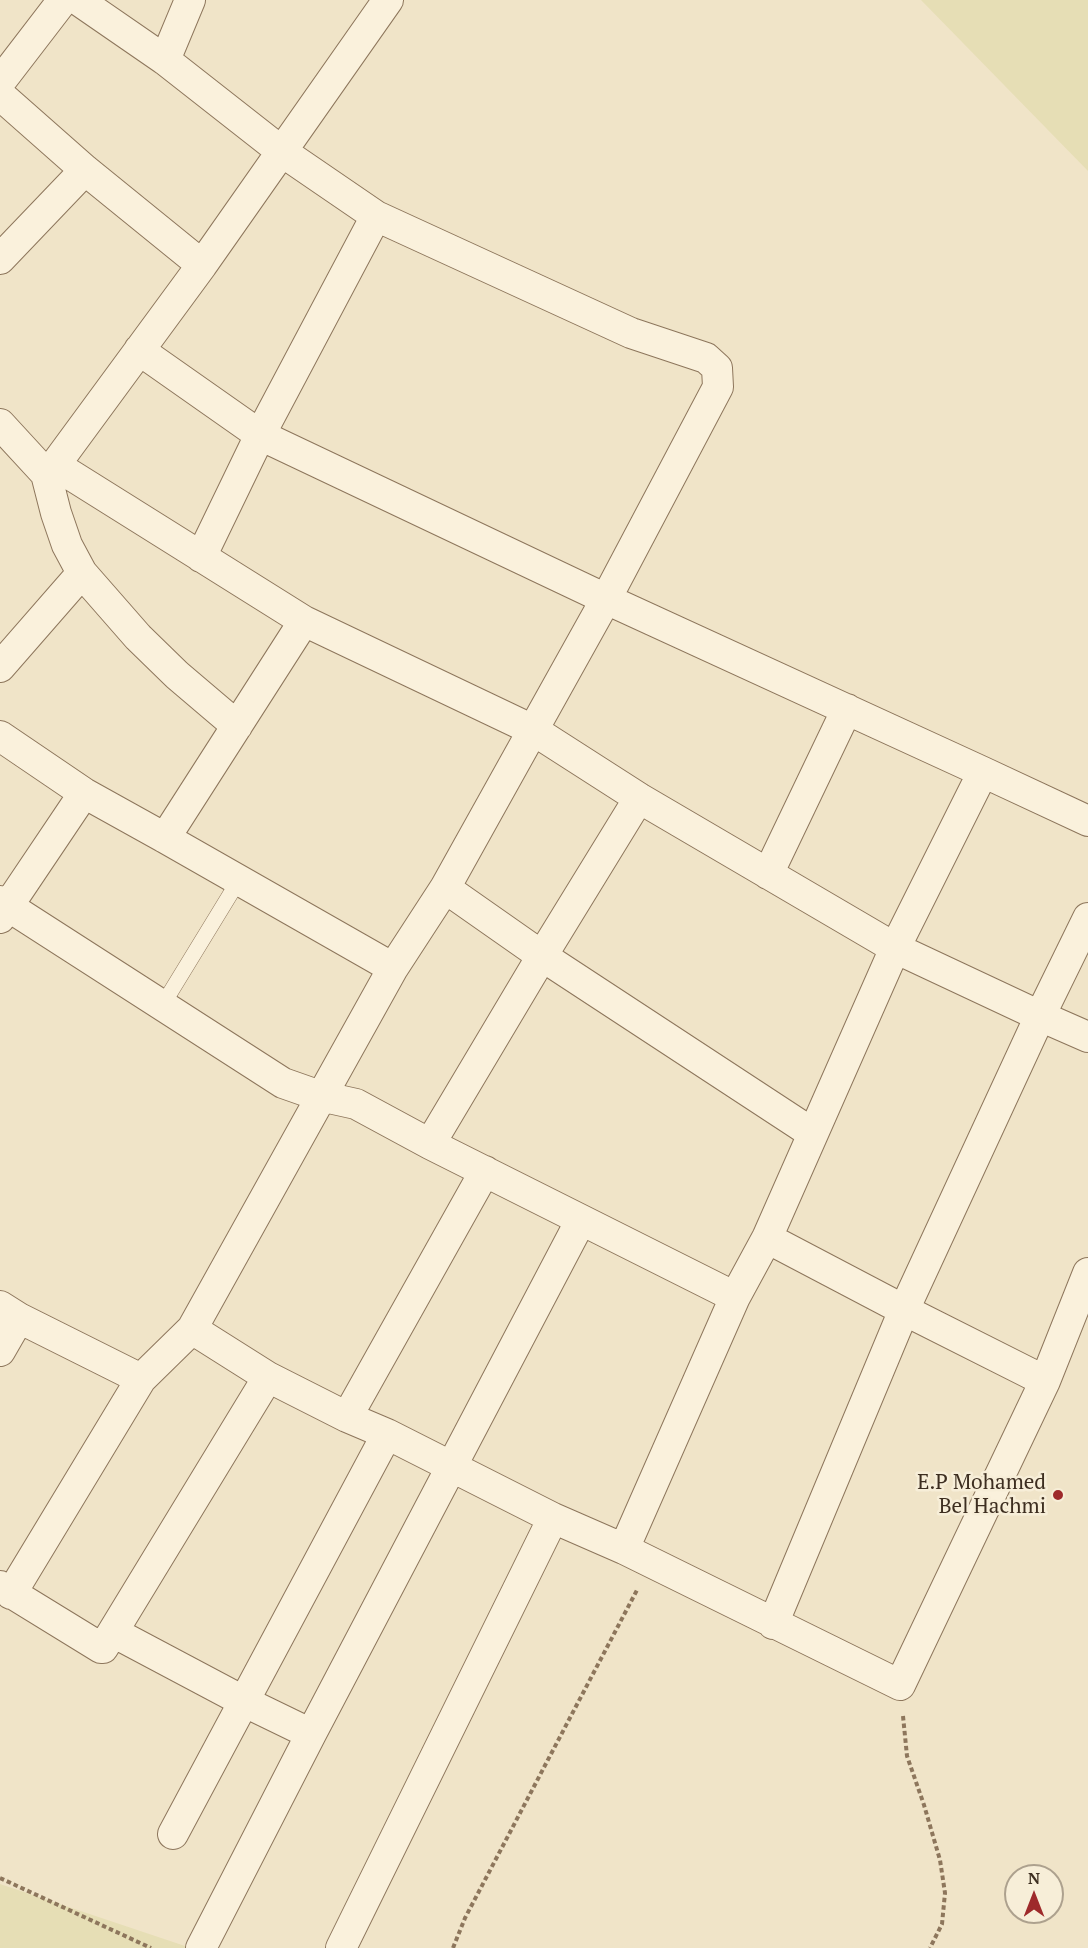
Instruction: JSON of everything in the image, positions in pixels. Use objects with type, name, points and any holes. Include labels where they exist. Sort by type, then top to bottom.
[{"type":"street","points":[[0,82],[63,0]]},
{"type":"street","points":[[78,0],[165,60],[281,151],[376,216],[631,333],[706,358],[717,368],[718,387],[606,599],[445,888],[393,968],[320,1096],[192,1329],[141,1379],[5,1590],[100,1648],[105,1646],[268,1377]]},
{"type":"street","points":[[165,60],[190,0]]},
{"type":"street","points":[[237,726],[177,675],[138,637],[82,573],[67,545],[56,513],[50,470],[202,265],[388,0]]},
{"type":"street","points":[[0,95],[85,170],[202,265]]},
{"type":"street","points":[[0,259],[85,170]]},
{"type":"street","points":[[201,558],[260,435],[376,216]]},
{"type":"street","points":[[139,350],[260,435],[606,599],[1088,821]]},
{"type":"street","points":[[5,441],[304,621],[533,730],[639,798],[895,948],[1088,1037]]},
{"type":"street","points":[[0,667],[82,573]]},
{"type":"street","points":[[165,837],[304,621]]},
{"type":"street","points":[[768,874],[847,709]]},
{"type":"street","points":[[0,736],[84,793],[393,968]]},
{"type":"street","points":[[624,1549],[735,1297],[767,1238],[895,948],[983,772]]},
{"type":"street","points":[[84,793],[3,909],[283,1083],[320,1096],[356,1104],[430,1144],[735,1297]]},
{"type":"street","points":[[430,1144],[639,798]]},
{"type":"street","points":[[445,888],[542,956],[812,1133]]},
{"type":"street","points":[[773,1624],[904,1310],[1040,1016],[1088,918]]},
{"type":"street","points":[[347,1417],[485,1171]]},
{"type":"street","points":[[201,1948],[581,1220]]},
{"type":"street","points":[[767,1238],[1045,1381]]},
{"type":"street","points":[[192,1329],[268,1377],[347,1417],[387,1434],[553,1518],[624,1549],[900,1685],[1045,1381],[1088,1274]]},
{"type":"street","points":[[0,1351],[9,1312],[141,1379]]},
{"type":"street","points":[[173,1834],[387,1434]]},
{"type":"street","points":[[341,1948],[553,1518]]},
{"type":"street","points":[[112,1632],[311,1734]]},
{"type":"lane","points":[[162,1006],[239,880]]},
{"type":"path","points":[[453,1948],[465,1918],[652,1563]]},
{"type":"path","points":[[900,1685],[907,1756],[940,1860],[945,1893],[942,1924],[930,1948]]},
{"type":"path","points":[[0,1878],[151,1948]]},
{"type":"shaded area","points":[[921,0],[1088,0],[1088,171]]},
{"type":"shaded area","points":[[0,1884],[191,1948],[0,1948]]},
{"type":"place","name":"E.P Mohamed Bel Hachmi","points":[[1058,1495]]}]
